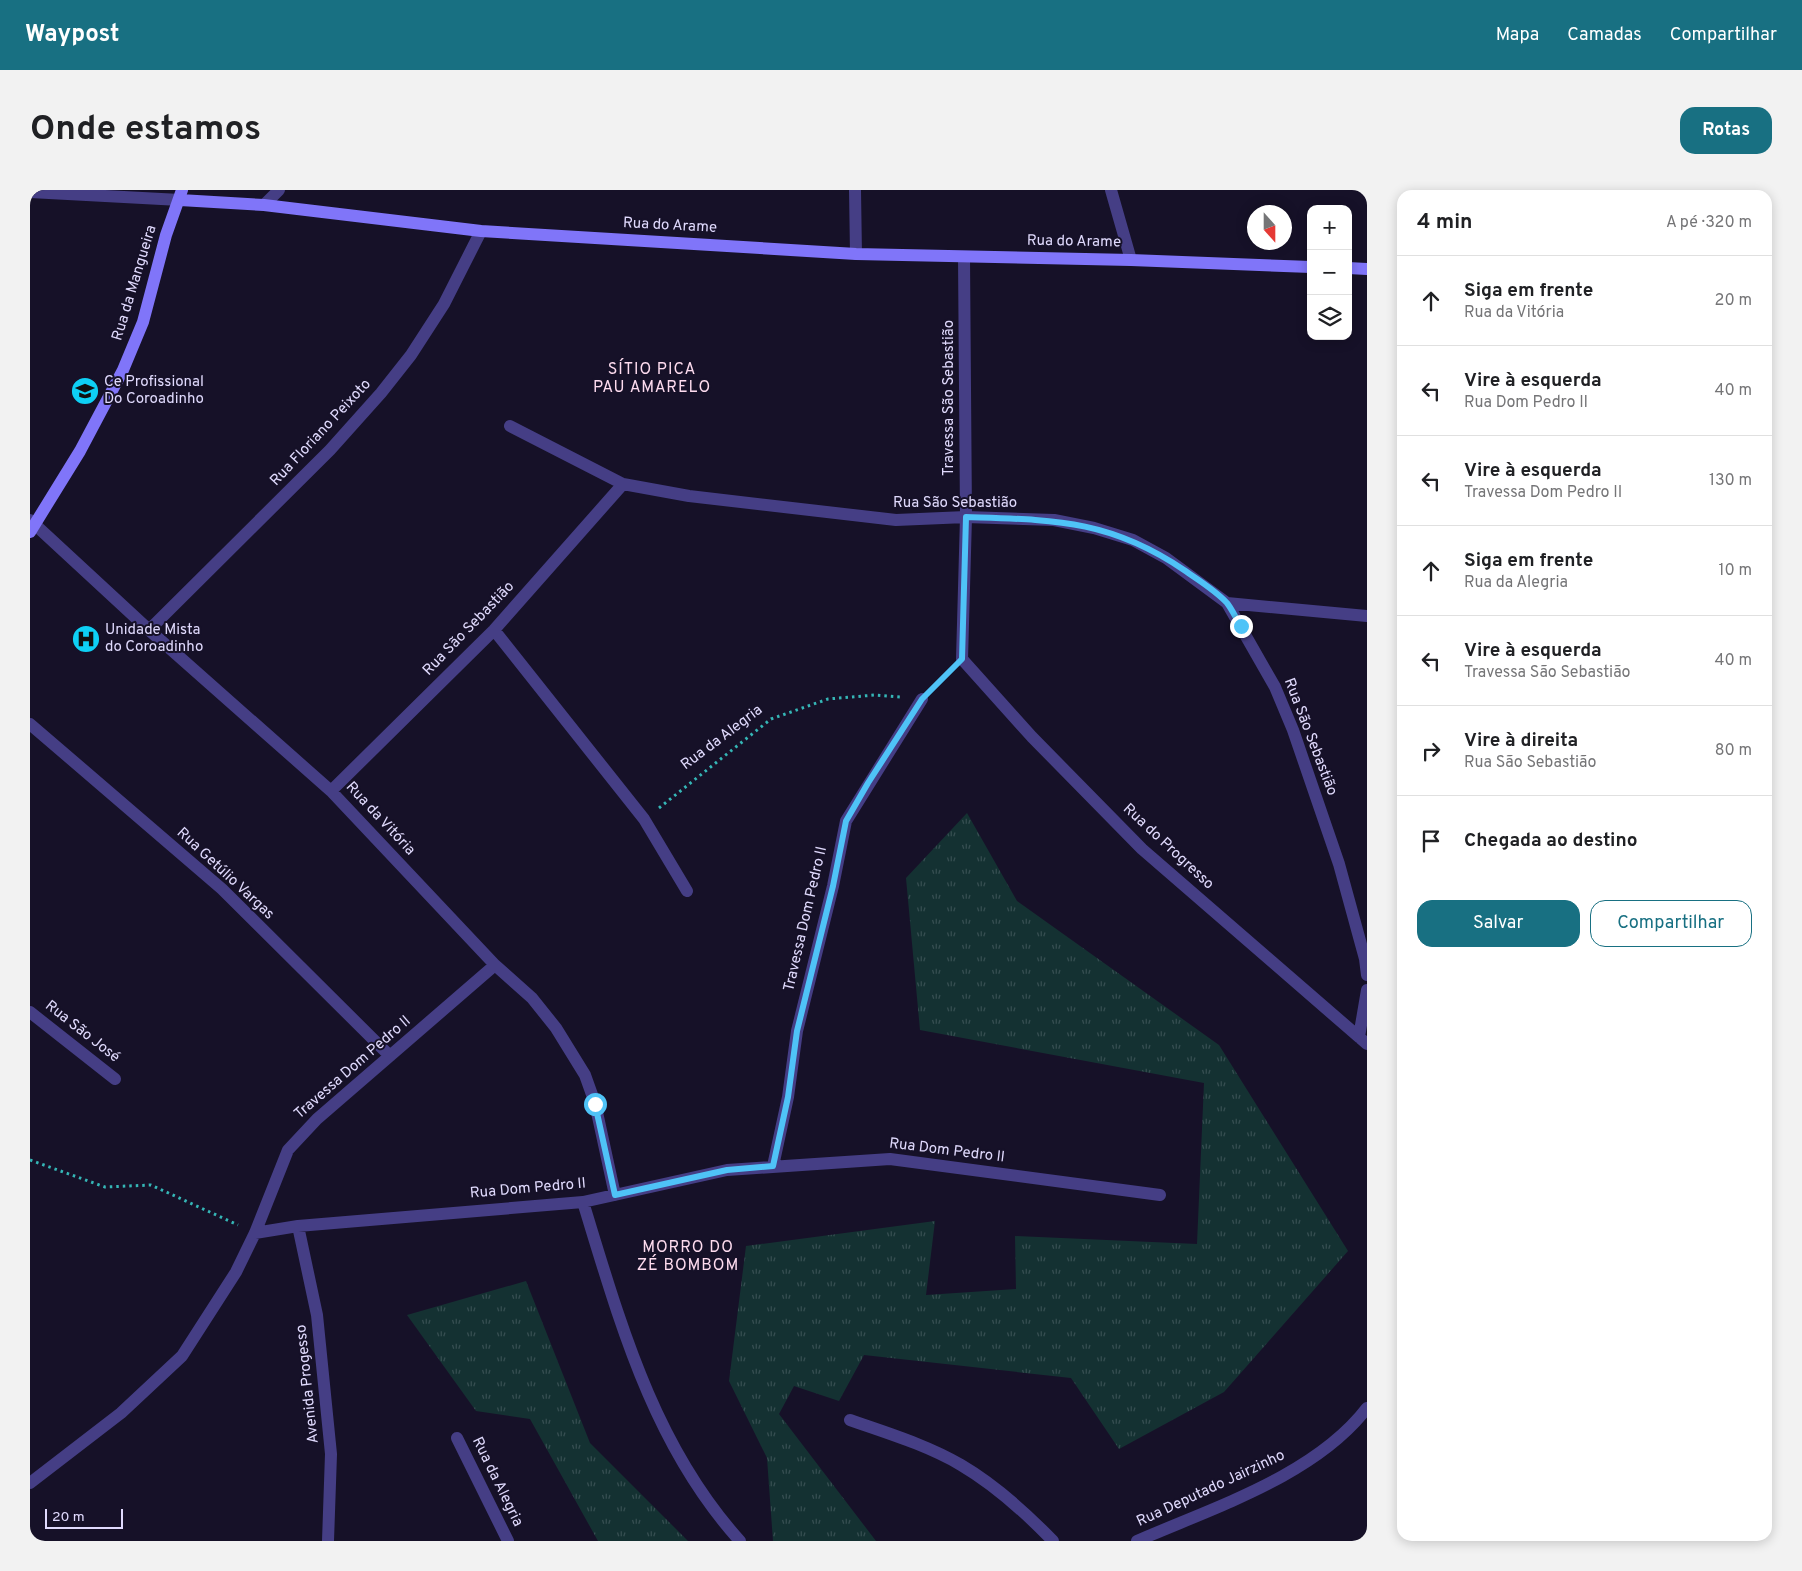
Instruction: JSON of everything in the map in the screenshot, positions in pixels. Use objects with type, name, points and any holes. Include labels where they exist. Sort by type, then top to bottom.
[{"type":"main road","name":"Rua do Arame","points":[[181,195],[481,231],[856,254],[1307,266]]},
{"type":"main road","name":"Rua da Mangueira","points":[[32,525],[101,414],[123,370],[143,322],[166,235],[181,195]]},
{"type":"main road","points":[[1352,268],[1367,269]]},
{"type":"street","points":[[264,206],[279,190]]},
{"type":"street","points":[[855,190],[856,254]]},
{"type":"street","points":[[1112,190],[1131,260]]},
{"type":"street","name":"Rua do Arame","points":[[30,192],[181,195]]},
{"type":"street","name":"Rua Floriano Peixoto","points":[[149,630],[330,450],[381,393],[411,355],[444,304],[481,231]]},
{"type":"street","name":"Travessa São Sebastião","points":[[962,659],[966,517],[964,257]]},
{"type":"street","name":"Rua São Sebastião","points":[[510,426],[624,484],[688,496],[737,500],[896,520],[966,517],[1054,520],[1094,528],[1133,540],[1166,558],[1227,603],[1275,687],[1294,730],[1339,864],[1365,959],[1367,975]]},
{"type":"street","name":"Rua São Sebastião","points":[[331,791],[494,630],[624,484]]},
{"type":"street","name":"Rua da Vitória","points":[[32,525],[331,791],[495,965],[532,998],[556,1028],[585,1075],[595,1104],[615,1195]]},
{"type":"street","points":[[1227,603],[1367,616]]},
{"type":"street","points":[[494,630],[644,819],[687,891]]},
{"type":"street","name":"Rua do Progresso","points":[[962,659],[1032,738],[1142,849],[1363,1040]]},
{"type":"street","name":"Travessa Dom Pedro II","points":[[773,1166],[788,1097],[797,1031],[833,886],[846,821],[922,699]]},
{"type":"street","name":"Rua Getúlio Vargas","points":[[30,724],[222,889],[390,1056]]},
{"type":"street","name":"Travessa Dom Pedro II","points":[[30,1483],[121,1413],[182,1356],[236,1272],[255,1233],[288,1150],[316,1119],[495,965]]},
{"type":"street","points":[[1363,1040],[1367,990]]},
{"type":"street","name":"Rua São José","points":[[30,1012],[115,1079]]},
{"type":"street","name":"Rua Dom Pedro II","points":[[255,1233],[298,1226],[583,1202],[727,1170],[890,1159],[1160,1195]]},
{"type":"street","points":[[583,1202],[626,1343],[672,1446],[706,1497],[740,1541]]},
{"type":"street","name":"Avenida Progesso","points":[[298,1226],[317,1315],[330,1445],[328,1541]]},
{"type":"street","name":"Rua Deputado Jairzinho","points":[[1136,1541],[1276,1481],[1363,1423],[1367,1408]]},
{"type":"street","points":[[850,1420],[932,1450],[962,1466],[991,1485],[1031,1518],[1053,1541]]},
{"type":"street","name":"Rua da Alegria","points":[[457,1438],[508,1541]]},
{"type":"path","points":[[922,699],[962,659]]},
{"type":"path","name":"Rua da Alegria","points":[[644,819],[771,719],[828,699],[876,695],[922,699]]},
{"type":"path","points":[[30,1160],[105,1186],[151,1184],[255,1233]]},
{"type":"green space","points":[[967,813],[1017,901],[1219,1045],[1348,1251],[1224,1392],[1119,1449],[1071,1378],[864,1355],[839,1401],[794,1386],[779,1414],[876,1541],[773,1541],[767,1458],[729,1381],[746,1246],[935,1221],[926,1295],[1016,1289],[1015,1236],[1197,1244],[1204,1083],[920,1030],[906,878]]},
{"type":"green space","points":[[526,1281],[590,1443],[688,1541],[598,1541],[530,1419],[476,1411],[407,1315]]},
{"type":"place","name":"Ce Profissional Do Coroadinho","points":[[85,391]]},
{"type":"place","name":"Unidade Mista do Coroadinho","points":[[86,639]]},
{"type":"district","name":"SÍTIO PICA PAU AMARELO","points":[[652,379]]},
{"type":"district","name":"MORRO DO ZÉ BOMBOM","points":[[688,1257]]},
{"type":"route","points":[[595,1104],[615,1195],[727,1170],[773,1166],[788,1097],[797,1031],[833,886],[841,837],[846,821],[922,699],[962,659],[966,517],[1054,520],[1094,528],[1133,540],[1166,558],[1227,603],[1241,626]]}]
